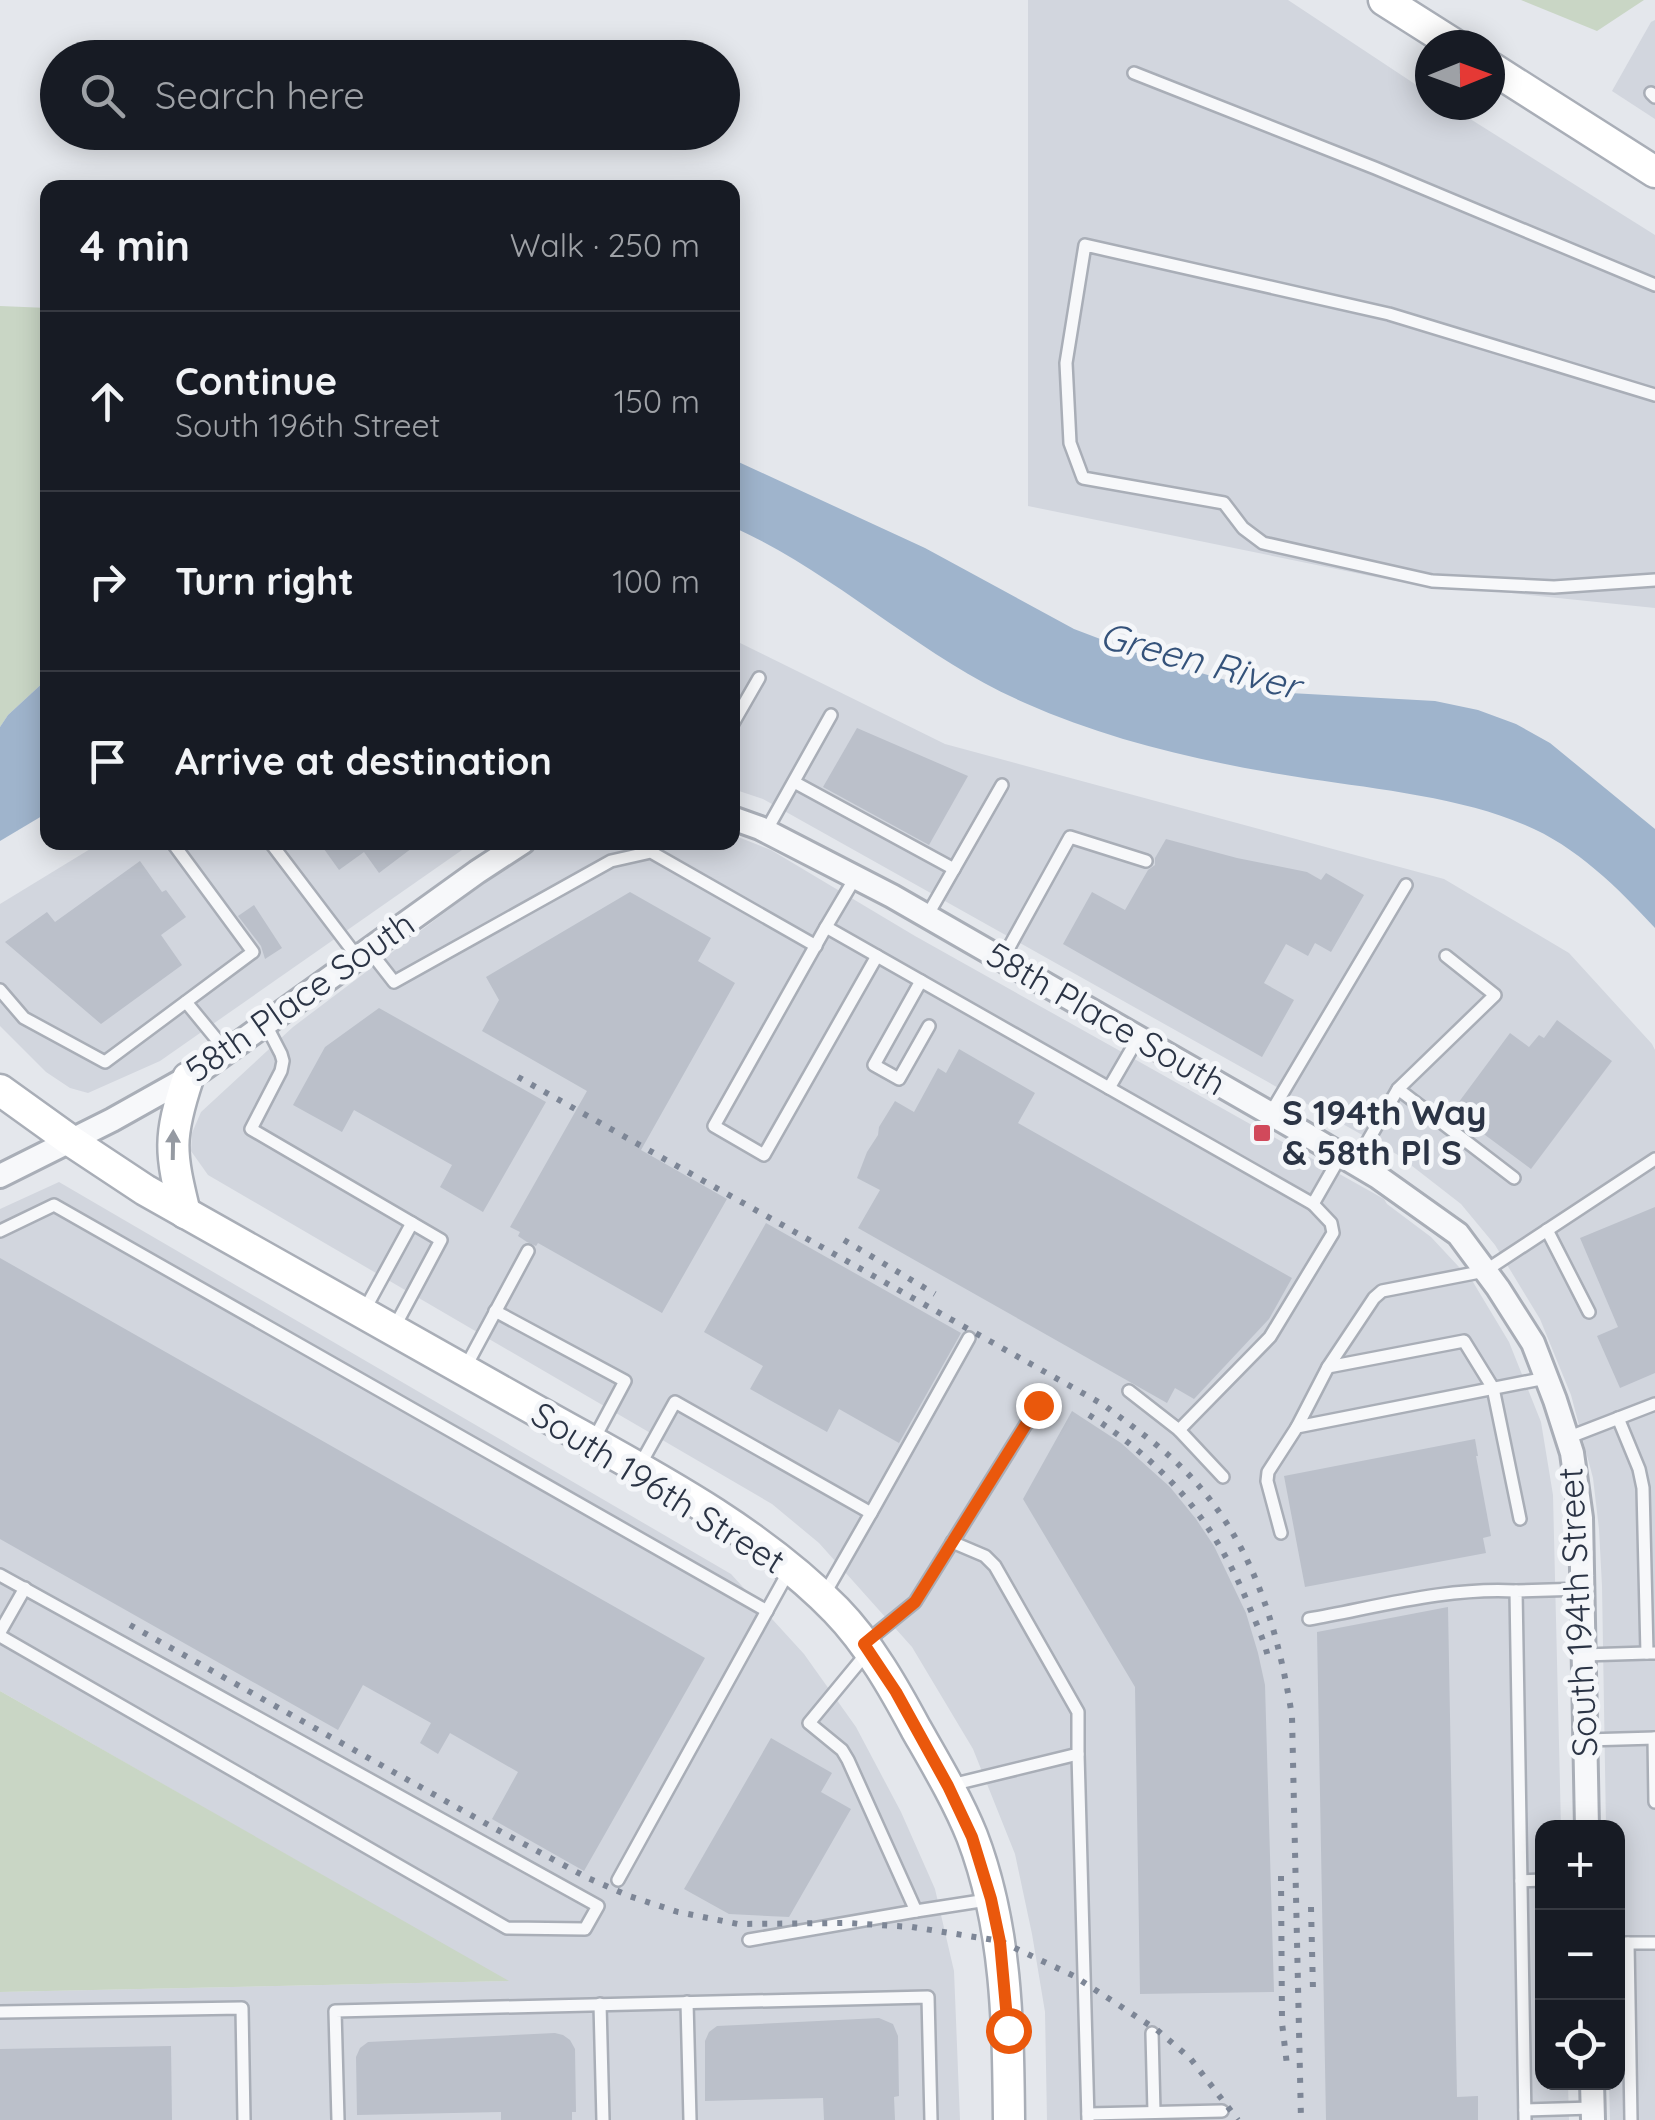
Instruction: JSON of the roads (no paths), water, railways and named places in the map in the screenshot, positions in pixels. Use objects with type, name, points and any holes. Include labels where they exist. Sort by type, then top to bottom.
[{"type":"main road","points":[[1384,0],[1431,30]]},
{"type":"main road","points":[[1505,77],[1655,172]]},
{"type":"main road","points":[[185,1213],[173,1166],[172,1143],[174,1119],[188,1078]]},
{"type":"main road","name":"South 196th Street","points":[[0,1090],[145,1190],[638,1468],[730,1524],[836,1609],[896,1692],[972,1837],[1000,1942],[1008,2030],[1009,2120]]},
{"type":"street","name":"58th Place South","points":[[740,821],[927,917],[1378,1176],[1458,1234],[1533,1343]]},
{"type":"street","name":"58th Place South","points":[[0,1176],[188,1078],[511,850]]},
{"type":"street","name":"South 194th Street","points":[[1533,1343],[1572,1453],[1580,1518],[1587,1820]]},
{"type":"lane","points":[[1134,73],[1394,176],[1655,286]]},
{"type":"lane","points":[[1655,394],[1389,314],[1086,245],[1066,363],[1070,442],[1083,478],[1224,503],[1243,528],[1263,543],[1432,581],[1554,587],[1655,580]]},
{"type":"lane","points":[[740,711],[759,678]]},
{"type":"lane","points":[[766,832],[832,716]]},
{"type":"lane","points":[[794,782],[954,869]]},
{"type":"lane","points":[[927,917],[1002,785]]},
{"type":"lane","points":[[1002,960],[1070,837],[1146,860]]},
{"type":"lane","points":[[0,990],[24,1018],[104,1062],[253,952],[178,850]]},
{"type":"lane","points":[[277,850],[363,954],[394,982],[611,860],[651,852],[816,946]]},
{"type":"lane","points":[[623,850],[624,858]]},
{"type":"lane","points":[[855,878],[714,1126],[764,1155],[877,956]]},
{"type":"lane","points":[[1270,1114],[1406,885]]},
{"type":"lane","points":[[826,928],[1313,1204],[1331,1223],[1333,1233],[1270,1337],[1179,1430]]},
{"type":"lane","points":[[1313,1204],[1398,1090],[1495,995],[1446,956]]},
{"type":"lane","points":[[921,981],[874,1065],[899,1079],[929,1026]]},
{"type":"lane","points":[[186,1002],[228,1052]]},
{"type":"lane","points":[[266,1025],[283,1061],[251,1128],[441,1240],[392,1330]]},
{"type":"lane","points":[[1109,1088],[1138,1038]]},
{"type":"lane","points":[[1398,1090],[1514,1178]]},
{"type":"lane","points":[[1281,1533],[1268,1472],[1328,1367],[1374,1298],[1382,1291],[1485,1271],[1655,1159]]},
{"type":"lane","points":[[0,1231],[54,1205],[767,1612]]},
{"type":"lane","points":[[362,1313],[412,1223]]},
{"type":"lane","points":[[1547,1230],[1589,1312]]},
{"type":"lane","points":[[464,1370],[528,1251]]},
{"type":"lane","points":[[496,1311],[625,1381],[592,1442]]},
{"type":"lane","points":[[822,1598],[969,1338]]},
{"type":"lane","points":[[1328,1367],[1464,1341],[1493,1388],[1520,1519]]},
{"type":"lane","points":[[1297,1426],[1546,1378]]},
{"type":"lane","points":[[1130,1391],[1179,1430],[1222,1477]]},
{"type":"lane","points":[[638,1468],[675,1402],[871,1513]]},
{"type":"lane","points":[[1567,1438],[1655,1404]]},
{"type":"lane","points":[[916,1911],[848,1760],[842,1750],[809,1723],[866,1647],[915,1602],[1038,1405]]},
{"type":"lane","points":[[1584,1655],[1651,1653],[1645,1501],[1639,1468],[1618,1418]]},
{"type":"lane","points":[[952,1542],[985,1556],[995,1566],[1078,1712],[1088,2117],[1222,2110]]},
{"type":"lane","points":[[618,1880],[790,1570]]},
{"type":"lane","points":[[0,1575],[25,1588],[598,1906],[584,1929],[506,1928],[0,1634],[25,1588]]},
{"type":"lane","points":[[1310,1619],[1490,1589],[1583,1589]]},
{"type":"lane","points":[[1516,1590],[1525,2115],[1592,2114]]},
{"type":"lane","points":[[1586,1740],[1654,1738],[1655,1802]]},
{"type":"lane","points":[[948,1786],[1078,1754]]},
{"type":"lane","points":[[1521,1880],[1535,1880]]},
{"type":"lane","points":[[748,1940],[991,1899]]},
{"type":"lane","points":[[1625,1943],[1655,1943]]},
{"type":"lane","points":[[1625,1987],[1631,2120]]},
{"type":"lane","points":[[338,2120],[336,2011],[928,1997],[931,2120]]},
{"type":"lane","points":[[687,2002],[690,2120]]},
{"type":"lane","points":[[600,2004],[603,2120]]},
{"type":"lane","points":[[0,2012],[242,2008],[244,2120]]},
{"type":"lane","points":[[1152,2033],[1154,2112]]},
{"type":"water","points":[[740,463],[925,548],[1074,629],[1158,661],[1240,684],[1290,693],[1435,701],[1478,710],[1516,724],[1550,743],[1655,829],[1655,928],[1579,856],[1544,834],[1501,816],[1420,796],[1201,759],[1094,730],[1025,703],[950,663],[771,546],[740,530]]},
{"type":"water","points":[[40,685],[40,817],[0,841],[0,727]]},
{"type":"railway","points":[[518,1077],[1104,1405],[1159,1447],[1213,1504],[1234,1535],[1265,1603],[1292,1716],[1301,2120]]},
{"type":"railway","points":[[844,1240],[935,1294]]},
{"type":"railway","points":[[1089,1415],[1142,1454],[1204,1522],[1236,1576],[1268,1657]]},
{"type":"railway","points":[[130,1625],[494,1828],[629,1896],[678,1912],[738,1924],[912,1927],[1000,1941],[1074,1976],[1157,2030],[1190,2058],[1238,2120]]},
{"type":"railway","points":[[1281,1876],[1282,2023],[1287,2065]]},
{"type":"railway","points":[[1311,1907],[1313,1990]]},
{"type":"place","name":"S 194th Way & 58th Pl S","points":[[1262,1133]]},
{"type":"water label","name":"Green River","points":[[1200,661]]}]
